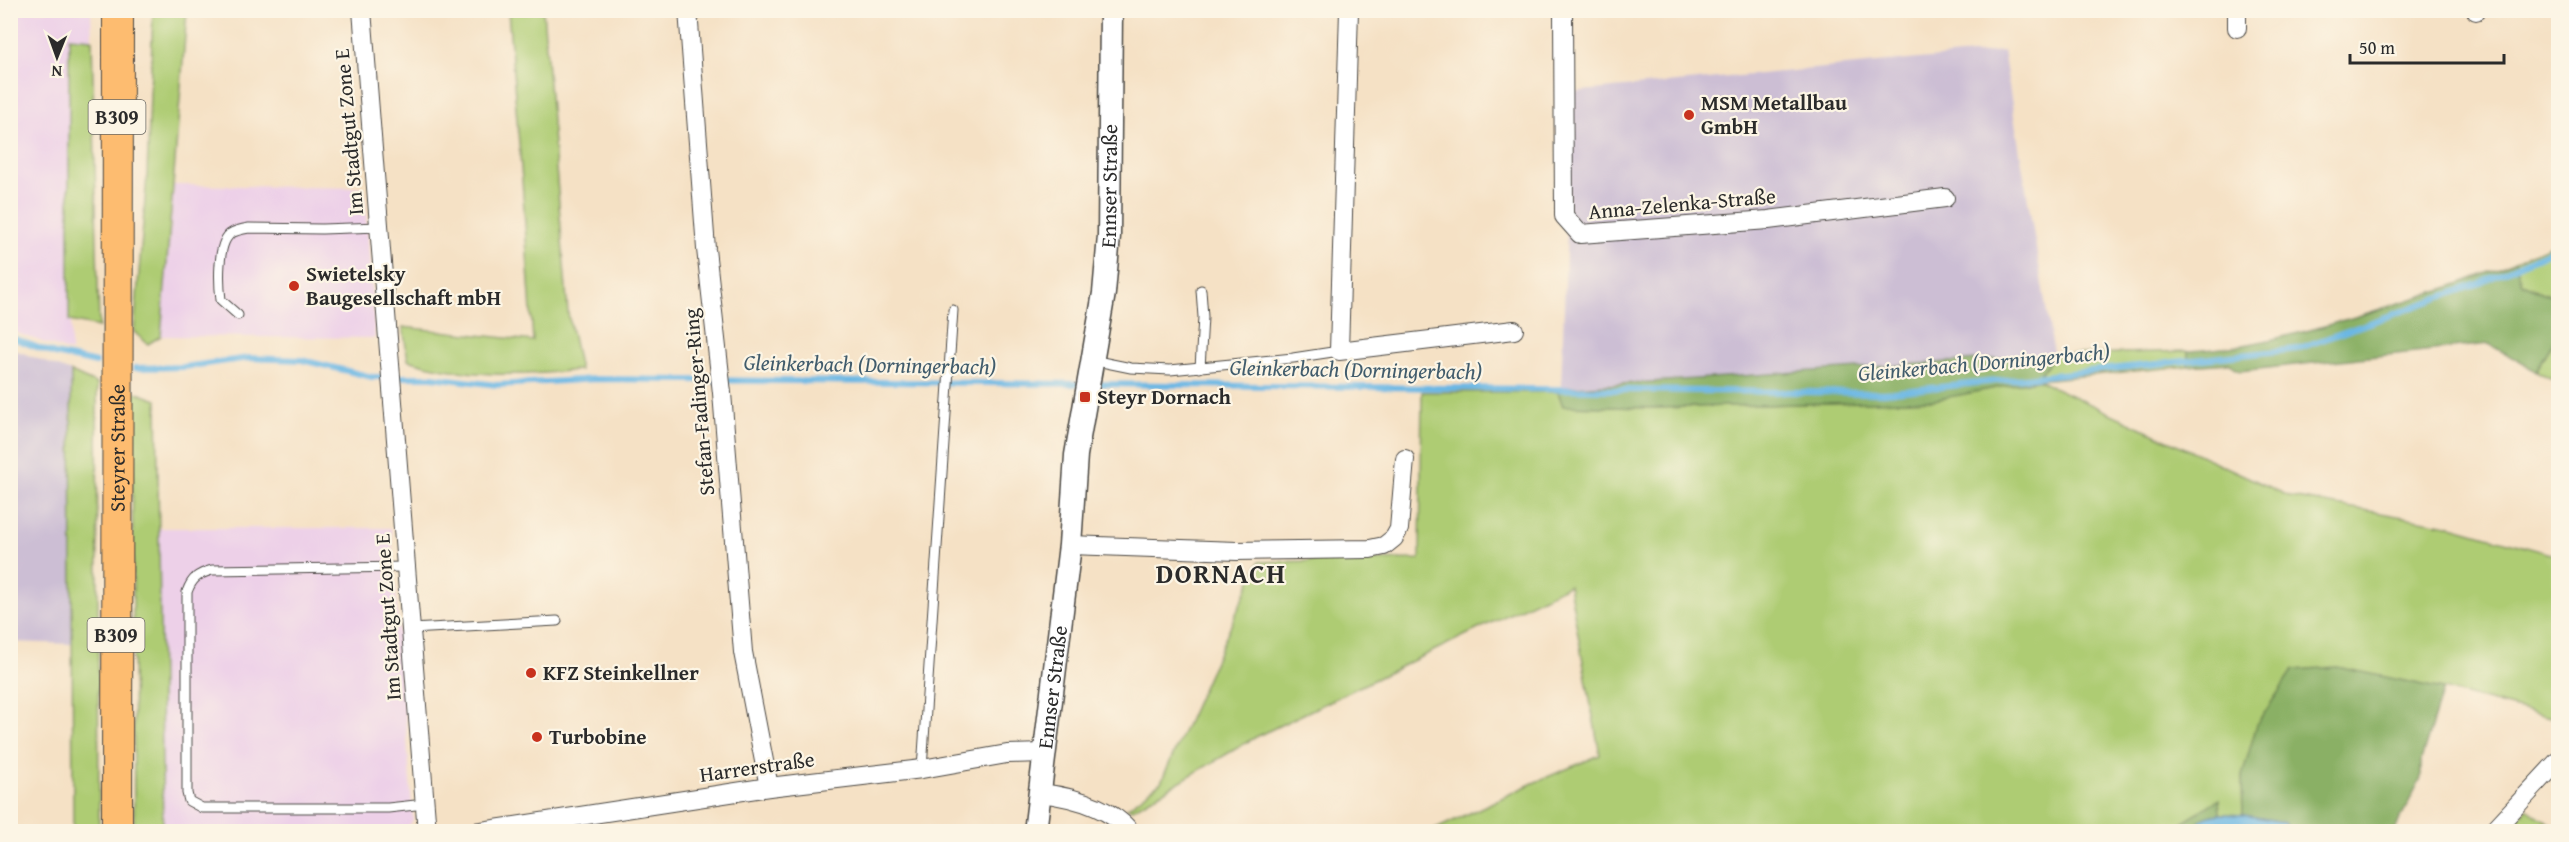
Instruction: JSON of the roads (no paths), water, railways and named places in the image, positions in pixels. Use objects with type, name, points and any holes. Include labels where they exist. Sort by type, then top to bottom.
[{"type":"highway","name":"B309","points":[[117,10],[117,66]]},
{"type":"highway","points":[[117,66],[130,10]]},
{"type":"highway","name":"Steyrer Straße","points":[[117,66],[117,831]]},
{"type":"street","name":"Im Stadtgut Zone E","points":[[362,10],[427,831]]},
{"type":"street","name":"Stefan-Fadinger-Ring","points":[[688,10],[706,249],[722,393],[743,652],[769,787]]},
{"type":"street","name":"Ennser Straße","points":[[1035,831],[1070,544],[1073,489],[1104,293],[1109,236],[1111,10]]},
{"type":"street","points":[[1349,10],[1339,351],[1514,330]]},
{"type":"street","name":"Anna-Zelenka-Straße","points":[[1563,10],[1564,216],[1580,234],[1768,220],[1945,198]]},
{"type":"street","points":[[1070,544],[1237,551],[1319,551],[1384,546],[1394,538],[1399,529],[1405,459]]},
{"type":"street","name":"Harrerstraße","points":[[475,831],[769,787],[922,769],[1007,754],[1045,753]]},
{"type":"street","points":[[2492,831],[2559,761]]},
{"type":"street","points":[[1041,793],[1070,798],[1098,807],[1124,823],[1131,831]]},
{"type":"lane","points":[[238,315],[221,300],[220,291],[222,251],[225,240],[230,234],[249,228],[322,230],[380,227]]},
{"type":"lane","points":[[1200,368],[1203,317],[1201,290]]},
{"type":"lane","points":[[922,769],[953,310]]},
{"type":"lane","points":[[1089,377],[1153,370],[1200,368],[1339,351]]},
{"type":"lane","points":[[406,567],[212,570],[199,574],[190,582],[186,592],[187,793],[189,801],[202,808],[388,808],[424,804]]},
{"type":"lane","points":[[411,629],[557,621]]},
{"type":"water","points":[[2220,814],[2243,815],[2283,822],[2291,831],[2196,831],[2204,818]]},
{"type":"waterway","name":"Gleinkerbach (Dorningerbach)","points":[[1093,384],[1884,393],[2297,349],[2480,283],[2558,247]]},
{"type":"waterway","name":"Gleinkerbach (Dorningerbach)","points":[[10,337],[55,354],[96,363]]},
{"type":"waterway","name":"Gleinkerbach (Dorningerbach)","points":[[135,368],[183,367],[249,358],[302,360],[372,377],[432,377],[497,385],[596,379],[1083,384]]},
{"type":"place","name":"MSM Metallbau GmbH","points":[[1689,115]]},
{"type":"place","name":"Swietelsky Baugesellschaft mbH","points":[[294,286]]},
{"type":"place","name":"Steyr Dornach","points":[[1085,397]]},
{"type":"place","name":"KFZ Steinkellner","points":[[531,673]]},
{"type":"place","name":"Turbobine","points":[[537,737]]},
{"type":"district","name":"DORNACH","points":[[1221,574]]}]
